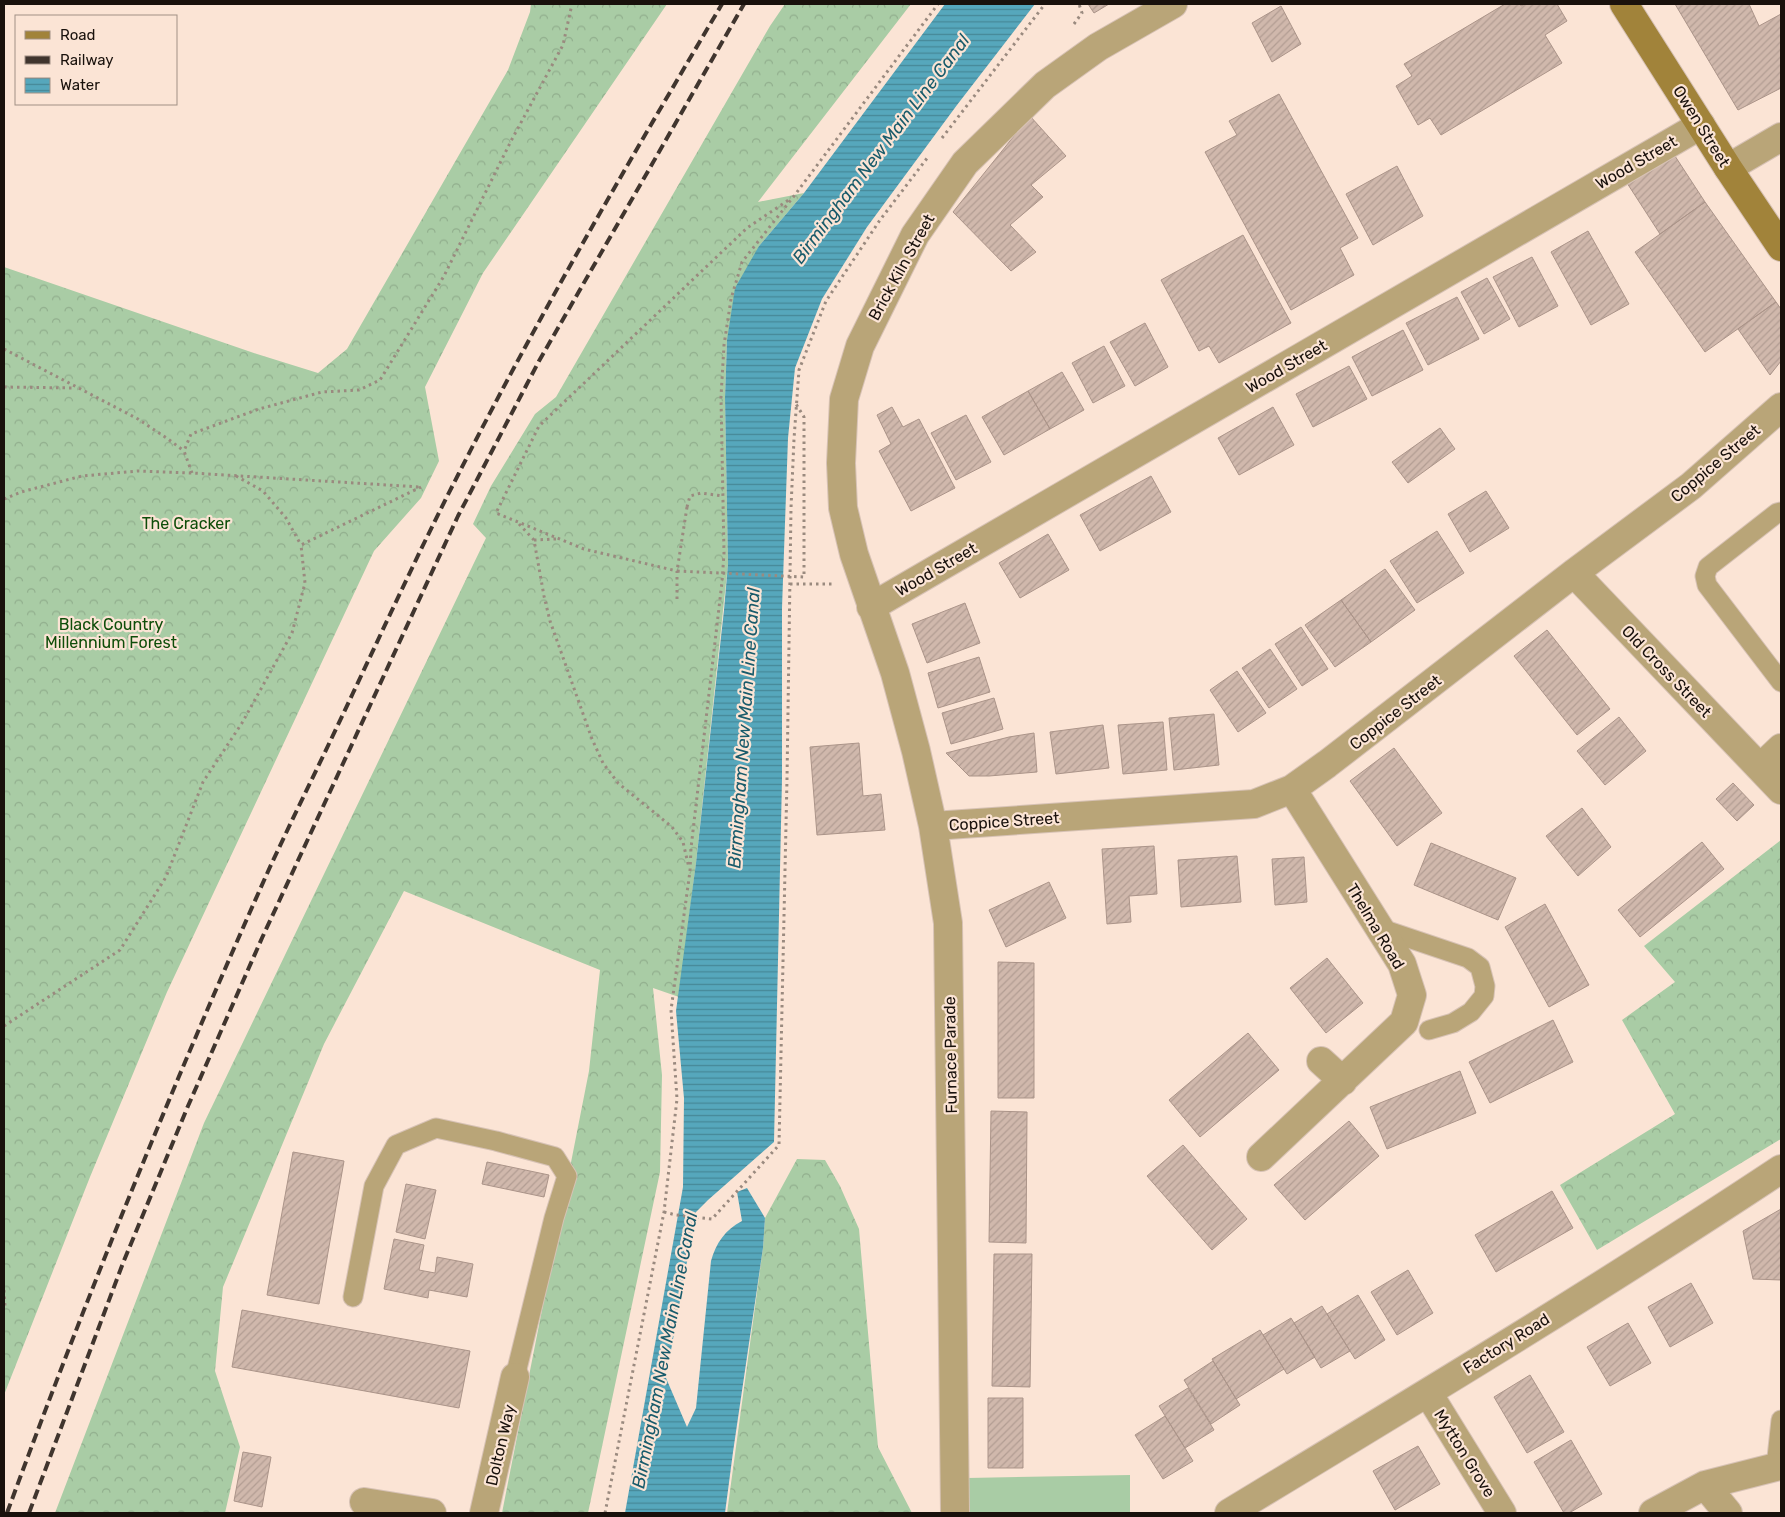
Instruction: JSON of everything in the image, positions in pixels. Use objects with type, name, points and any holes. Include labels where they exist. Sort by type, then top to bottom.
[{"type":"main road","name":"Owen Street","points":[[1624,4],[1728,168],[1781,247]]},
{"type":"street","name":"Brick Kiln Street","points":[[868,595],[854,554],[843,508],[841,463],[844,399],[860,346],[915,235],[965,163],[1045,85],[1098,47],[1173,4]]},
{"type":"street","name":"Wood Street","points":[[868,595],[1701,125]]},
{"type":"street","points":[[1728,168],[1781,137]]},
{"type":"street","name":"Coppice Street","points":[[932,826],[1254,804],[1292,789],[1691,486],[1781,407]]},
{"type":"street","name":"Old Cross Street","points":[[1574,573],[1781,790]]},
{"type":"street","name":"Furnace Parade","points":[[868,595],[895,673],[916,751],[932,826],[948,923],[955,1513]]},
{"type":"street","points":[[1760,768],[1781,748]]},
{"type":"street","name":"Thelma Road","points":[[1261,1157],[1404,1022],[1412,995],[1402,964],[1292,789]]},
{"type":"street","points":[[1322,1061],[1343,1080]]},
{"type":"street","name":"Factory Road","points":[[1229,1513],[1699,1224],[1781,1169]]},
{"type":"street","name":"Dolton Way","points":[[484,1513],[515,1377]]},
{"type":"street","name":"Mytton Grove","points":[[1428,1392],[1502,1513]]},
{"type":"street","points":[[1653,1513],[1705,1485],[1776,1467]]},
{"type":"street","points":[[1705,1485],[1728,1513]]},
{"type":"street","points":[[364,1502],[432,1513]]},
{"type":"lane","points":[[1781,512],[1777,513],[1708,567],[1706,576],[1707,585],[1781,682]]},
{"type":"lane","points":[[1379,928],[1468,958],[1480,967],[1485,986],[1484,996],[1471,1012],[1453,1023],[1430,1030]]},
{"type":"lane","points":[[353,1297],[374,1186],[396,1145],[436,1128],[496,1141],[555,1157],[568,1176],[552,1228],[515,1377]]},
{"type":"lane","points":[[1776,1467],[1781,1420]]},
{"type":"path","points":[[184,451],[191,434],[259,409],[322,392],[359,390],[380,380],[444,276],[511,141],[563,45],[572,4]]},
{"type":"path","points":[[605,1513],[664,1212],[677,1099],[671,1010],[690,871],[691,848],[722,582],[724,554],[721,397],[724,345],[731,299],[742,262],[938,4]]},
{"type":"path","points":[[664,1212],[676,1216],[712,1219],[779,1145],[790,584],[791,508],[796,404],[804,417],[804,577],[677,571],[584,549],[496,513],[540,426],[746,228],[794,196]]},
{"type":"path","points":[[4,349],[75,388],[138,419],[184,451],[192,473]]},
{"type":"path","points":[[4,387],[75,388]]},
{"type":"path","points":[[4,499],[21,492],[82,476],[138,471],[421,487],[301,545]]},
{"type":"path","points":[[4,1026],[120,950],[166,877],[203,782],[242,723],[292,633],[304,583],[301,545],[286,518],[263,491],[235,476]]},
{"type":"path","points":[[677,599],[677,571],[686,507],[690,496],[702,493],[723,496]]},
{"type":"path","points":[[517,522],[534,540],[550,621],[592,739],[603,763],[618,782],[672,826],[683,842],[690,871]]},
{"type":"path","points":[[534,540],[558,539]]},
{"type":"path","points":[[790,584],[868,595]]},
{"type":"path","points":[[4,1290],[4,1308]]},
{"type":"green space","name":"The Cracker","points":[[531,4],[667,4],[483,273],[425,387],[439,461],[421,498],[374,551],[167,992],[90,1177],[4,1395],[4,267],[257,354],[318,373],[347,349],[508,70],[530,12]]},
{"type":"green space","points":[[785,4],[911,4],[758,202],[804,193],[759,246],[727,340],[725,398],[728,564],[696,863],[679,997],[653,988],[662,1075],[660,1172],[588,1513],[502,1513],[589,1071],[600,970],[404,891],[324,1044],[223,1287],[215,1371],[240,1447],[225,1513],[55,1513],[204,1123],[486,538],[473,524],[491,486],[535,414],[556,397],[770,26]]},
{"type":"green space","points":[[1781,840],[1781,1139],[1597,1250],[1560,1185],[1675,1114],[1622,1020],[1675,982],[1644,946]]},
{"type":"green space","points":[[797,1159],[825,1160],[840,1186],[859,1229],[878,1447],[912,1513],[727,1513],[763,1248],[765,1218]]},
{"type":"green space","points":[[1130,1475],[1130,1513],[969,1513],[967,1478]]},
{"type":"water","name":"Birmingham New Main Line Canal","points":[[945,4],[1035,4],[957,105],[867,227],[822,299],[795,368],[788,438],[782,608],[782,779],[774,1142],[696,1212],[666,1378],[687,1427],[696,1408],[711,1261],[722,1238],[742,1221],[737,1192],[747,1188],[765,1218],[763,1248],[725,1513],[625,1513],[683,1187],[684,1098],[676,1011],[696,863],[728,564],[725,398],[727,340],[735,288],[759,246],[804,193]]},
{"type":"building","points":[[1088,4],[1109,4],[1094,13]]},
{"type":"building","points":[[1505,4],[1520,4],[1521,6],[1525,4],[1557,4],[1567,21],[1545,35],[1562,63],[1441,135],[1430,118],[1418,125],[1396,86],[1412,76],[1404,64]]},
{"type":"building","points":[[1675,4],[1749,4],[1759,26],[1781,14],[1781,88],[1738,110]]},
{"type":"building","points":[[1281,6],[1301,44],[1272,62],[1252,23]]},
{"type":"building","points":[[1279,94],[1358,238],[1340,248],[1354,275],[1291,310],[1205,152],[1237,135],[1229,121]]},
{"type":"building","points":[[1030,116],[1066,156],[1031,185],[1043,197],[1010,225],[1036,252],[1011,271],[953,212]]},
{"type":"building","points":[[1673,153],[1705,202],[1660,234],[1627,183]]},
{"type":"building","points":[[1397,166],[1423,216],[1373,245],[1346,194]]},
{"type":"building","points":[[1705,202],[1776,302],[1705,352],[1635,252]]},
{"type":"building","points":[[1588,231],[1629,304],[1591,325],[1551,252]]},
{"type":"building","points":[[1243,235],[1291,323],[1219,363],[1209,346],[1199,351],[1161,280]]},
{"type":"building","points":[[1532,257],[1558,306],[1519,327],[1493,277]]},
{"type":"building","points":[[1487,278],[1510,319],[1484,334],[1461,292]]},
{"type":"building","points":[[1457,297],[1479,339],[1428,365],[1406,323]]},
{"type":"building","points":[[1776,302],[1781,309],[1781,361],[1770,375],[1738,329]]},
{"type":"building","points":[[1145,323],[1168,367],[1135,386],[1110,342]]},
{"type":"building","points":[[1403,330],[1423,370],[1372,396],[1352,357]]},
{"type":"building","points":[[1104,346],[1125,386],[1093,403],[1072,363]]},
{"type":"building","points":[[1349,366],[1367,399],[1313,427],[1296,394]]},
{"type":"building","points":[[1062,372],[1084,410],[1050,429],[1028,391]]},
{"type":"building","points":[[1028,391],[1050,429],[1004,455],[982,417]]},
{"type":"building","points":[[892,407],[903,427],[919,419],[955,488],[911,511],[879,451],[891,444],[877,415]]},
{"type":"building","points":[[1273,407],[1294,445],[1239,475],[1218,438]]},
{"type":"building","points":[[966,415],[991,462],[956,480],[931,433]]},
{"type":"building","points":[[1440,428],[1455,449],[1408,483],[1392,462]]},
{"type":"building","points":[[1151,476],[1171,512],[1100,551],[1080,515]]},
{"type":"building","points":[[1486,491],[1509,528],[1470,552],[1448,514]]},
{"type":"building","points":[[1437,531],[1464,573],[1417,603],[1390,561]]},
{"type":"building","points":[[1048,534],[1069,570],[1020,598],[999,563]]},
{"type":"building","points":[[1385,569],[1415,610],[1371,642],[1341,600]]},
{"type":"building","points":[[1341,600],[1371,642],[1335,667],[1305,625]]},
{"type":"building","points":[[965,603],[980,643],[927,663],[912,624]]},
{"type":"building","points":[[1301,627],[1328,669],[1302,686],[1275,644]]},
{"type":"building","points":[[1547,630],[1610,709],[1577,735],[1514,656]]},
{"type":"building","points":[[1270,649],[1297,689],[1269,708],[1242,668]]},
{"type":"building","points":[[979,657],[990,692],[938,708],[928,673]]},
{"type":"building","points":[[1237,671],[1266,713],[1238,732],[1210,690]]},
{"type":"building","points":[[994,698],[1003,729],[951,744],[942,713]]},
{"type":"building","points":[[1214,714],[1219,765],[1174,770],[1169,718]]},
{"type":"building","points":[[1619,717],[1646,751],[1605,785],[1577,751]]},
{"type":"building","points":[[1163,722],[1167,770],[1123,774],[1118,725]]},
{"type":"building","points":[[1103,725],[1109,768],[1056,774],[1050,732]]},
{"type":"building","points":[[1034,733],[1037,772],[969,776],[946,753],[1009,737]]},
{"type":"building","points":[[859,743],[863,796],[881,794],[885,830],[817,835],[810,747]]},
{"type":"building","points":[[1394,748],[1442,813],[1397,846],[1350,781]]},
{"type":"building","points":[[1733,783],[1754,805],[1737,821],[1716,799]]},
{"type":"building","points":[[1582,808],[1611,847],[1578,876],[1546,836]]},
{"type":"building","points":[[1702,842],[1724,869],[1640,937],[1618,910]]},
{"type":"building","points":[[1431,843],[1516,878],[1498,920],[1414,885]]},
{"type":"building","points":[[1154,846],[1157,894],[1129,896],[1131,922],[1107,924],[1102,849]]},
{"type":"building","points":[[1237,856],[1241,902],[1181,907],[1178,860]]},
{"type":"building","points":[[1304,857],[1307,902],[1275,905],[1272,859]]},
{"type":"building","points":[[1049,882],[1066,918],[1006,947],[989,910]]},
{"type":"building","points":[[1545,904],[1589,985],[1549,1007],[1505,927]]},
{"type":"building","points":[[1327,958],[1363,1003],[1326,1033],[1290,988]]},
{"type":"building","points":[[998,962],[1034,963],[1034,1098],[998,1098]]},
{"type":"building","points":[[1553,1020],[1573,1062],[1490,1103],[1469,1062]]},
{"type":"building","points":[[1248,1033],[1279,1070],[1200,1137],[1169,1100]]},
{"type":"building","points":[[1460,1071],[1476,1113],[1387,1149],[1370,1107]]},
{"type":"building","points":[[991,1111],[1027,1112],[1026,1243],[989,1242]]},
{"type":"building","points":[[1349,1121],[1379,1156],[1305,1220],[1274,1185]]},
{"type":"building","points":[[1183,1145],[1247,1219],[1212,1250],[1147,1176]]},
{"type":"building","points":[[293,1152],[344,1161],[319,1304],[267,1295]]},
{"type":"building","points":[[487,1162],[549,1175],[544,1197],[482,1184]]},
{"type":"building","points":[[406,1184],[436,1190],[425,1239],[396,1232]]},
{"type":"building","points":[[1552,1191],[1573,1228],[1496,1272],[1475,1235]]},
{"type":"building","points":[[1781,1209],[1781,1280],[1753,1279],[1743,1231]]},
{"type":"building","points":[[394,1239],[424,1245],[419,1270],[435,1273],[437,1257],[473,1264],[467,1297],[429,1290],[428,1298],[384,1289]]},
{"type":"building","points":[[994,1254],[1032,1254],[1030,1387],[992,1386]]},
{"type":"building","points":[[1408,1270],[1433,1313],[1397,1335],[1371,1292]]},
{"type":"building","points":[[1691,1283],[1713,1323],[1670,1347],[1648,1307]]},
{"type":"building","points":[[1358,1295],[1385,1340],[1355,1359],[1327,1314]]},
{"type":"building","points":[[1322,1306],[1350,1351],[1321,1368],[1294,1323]]},
{"type":"building","points":[[242,1310],[470,1351],[459,1408],[232,1367]]},
{"type":"building","points":[[1291,1318],[1315,1357],[1287,1374],[1263,1335]]},
{"type":"building","points":[[1628,1323],[1651,1363],[1610,1386],[1587,1347]]},
{"type":"building","points":[[1260,1330],[1284,1369],[1236,1399],[1212,1359]]},
{"type":"building","points":[[1213,1361],[1240,1405],[1211,1424],[1184,1380]]},
{"type":"building","points":[[1530,1375],[1564,1432],[1527,1453],[1494,1397]]},
{"type":"building","points":[[1188,1388],[1214,1430],[1185,1448],[1159,1406]]},
{"type":"building","points":[[988,1398],[1023,1398],[1023,1468],[988,1468]]},
{"type":"building","points":[[1165,1416],[1193,1461],[1163,1479],[1135,1435]]},
{"type":"building","points":[[1571,1440],[1602,1494],[1569,1513],[1564,1513],[1534,1462]]},
{"type":"building","points":[[1418,1446],[1440,1484],[1395,1510],[1373,1471]]},
{"type":"building","points":[[243,1452],[271,1457],[262,1507],[234,1501]]},
{"type":"railway","points":[[7,1513],[68,1350],[166,1107],[280,845],[418,555],[521,354],[587,236],[722,4]]},
{"type":"railway","points":[[29,1513],[123,1263],[188,1106],[262,938],[458,516],[539,361],[744,4]]},
{"type":"park label","name":"Black Country Millennium Forest","points":[[111,633]]}]
